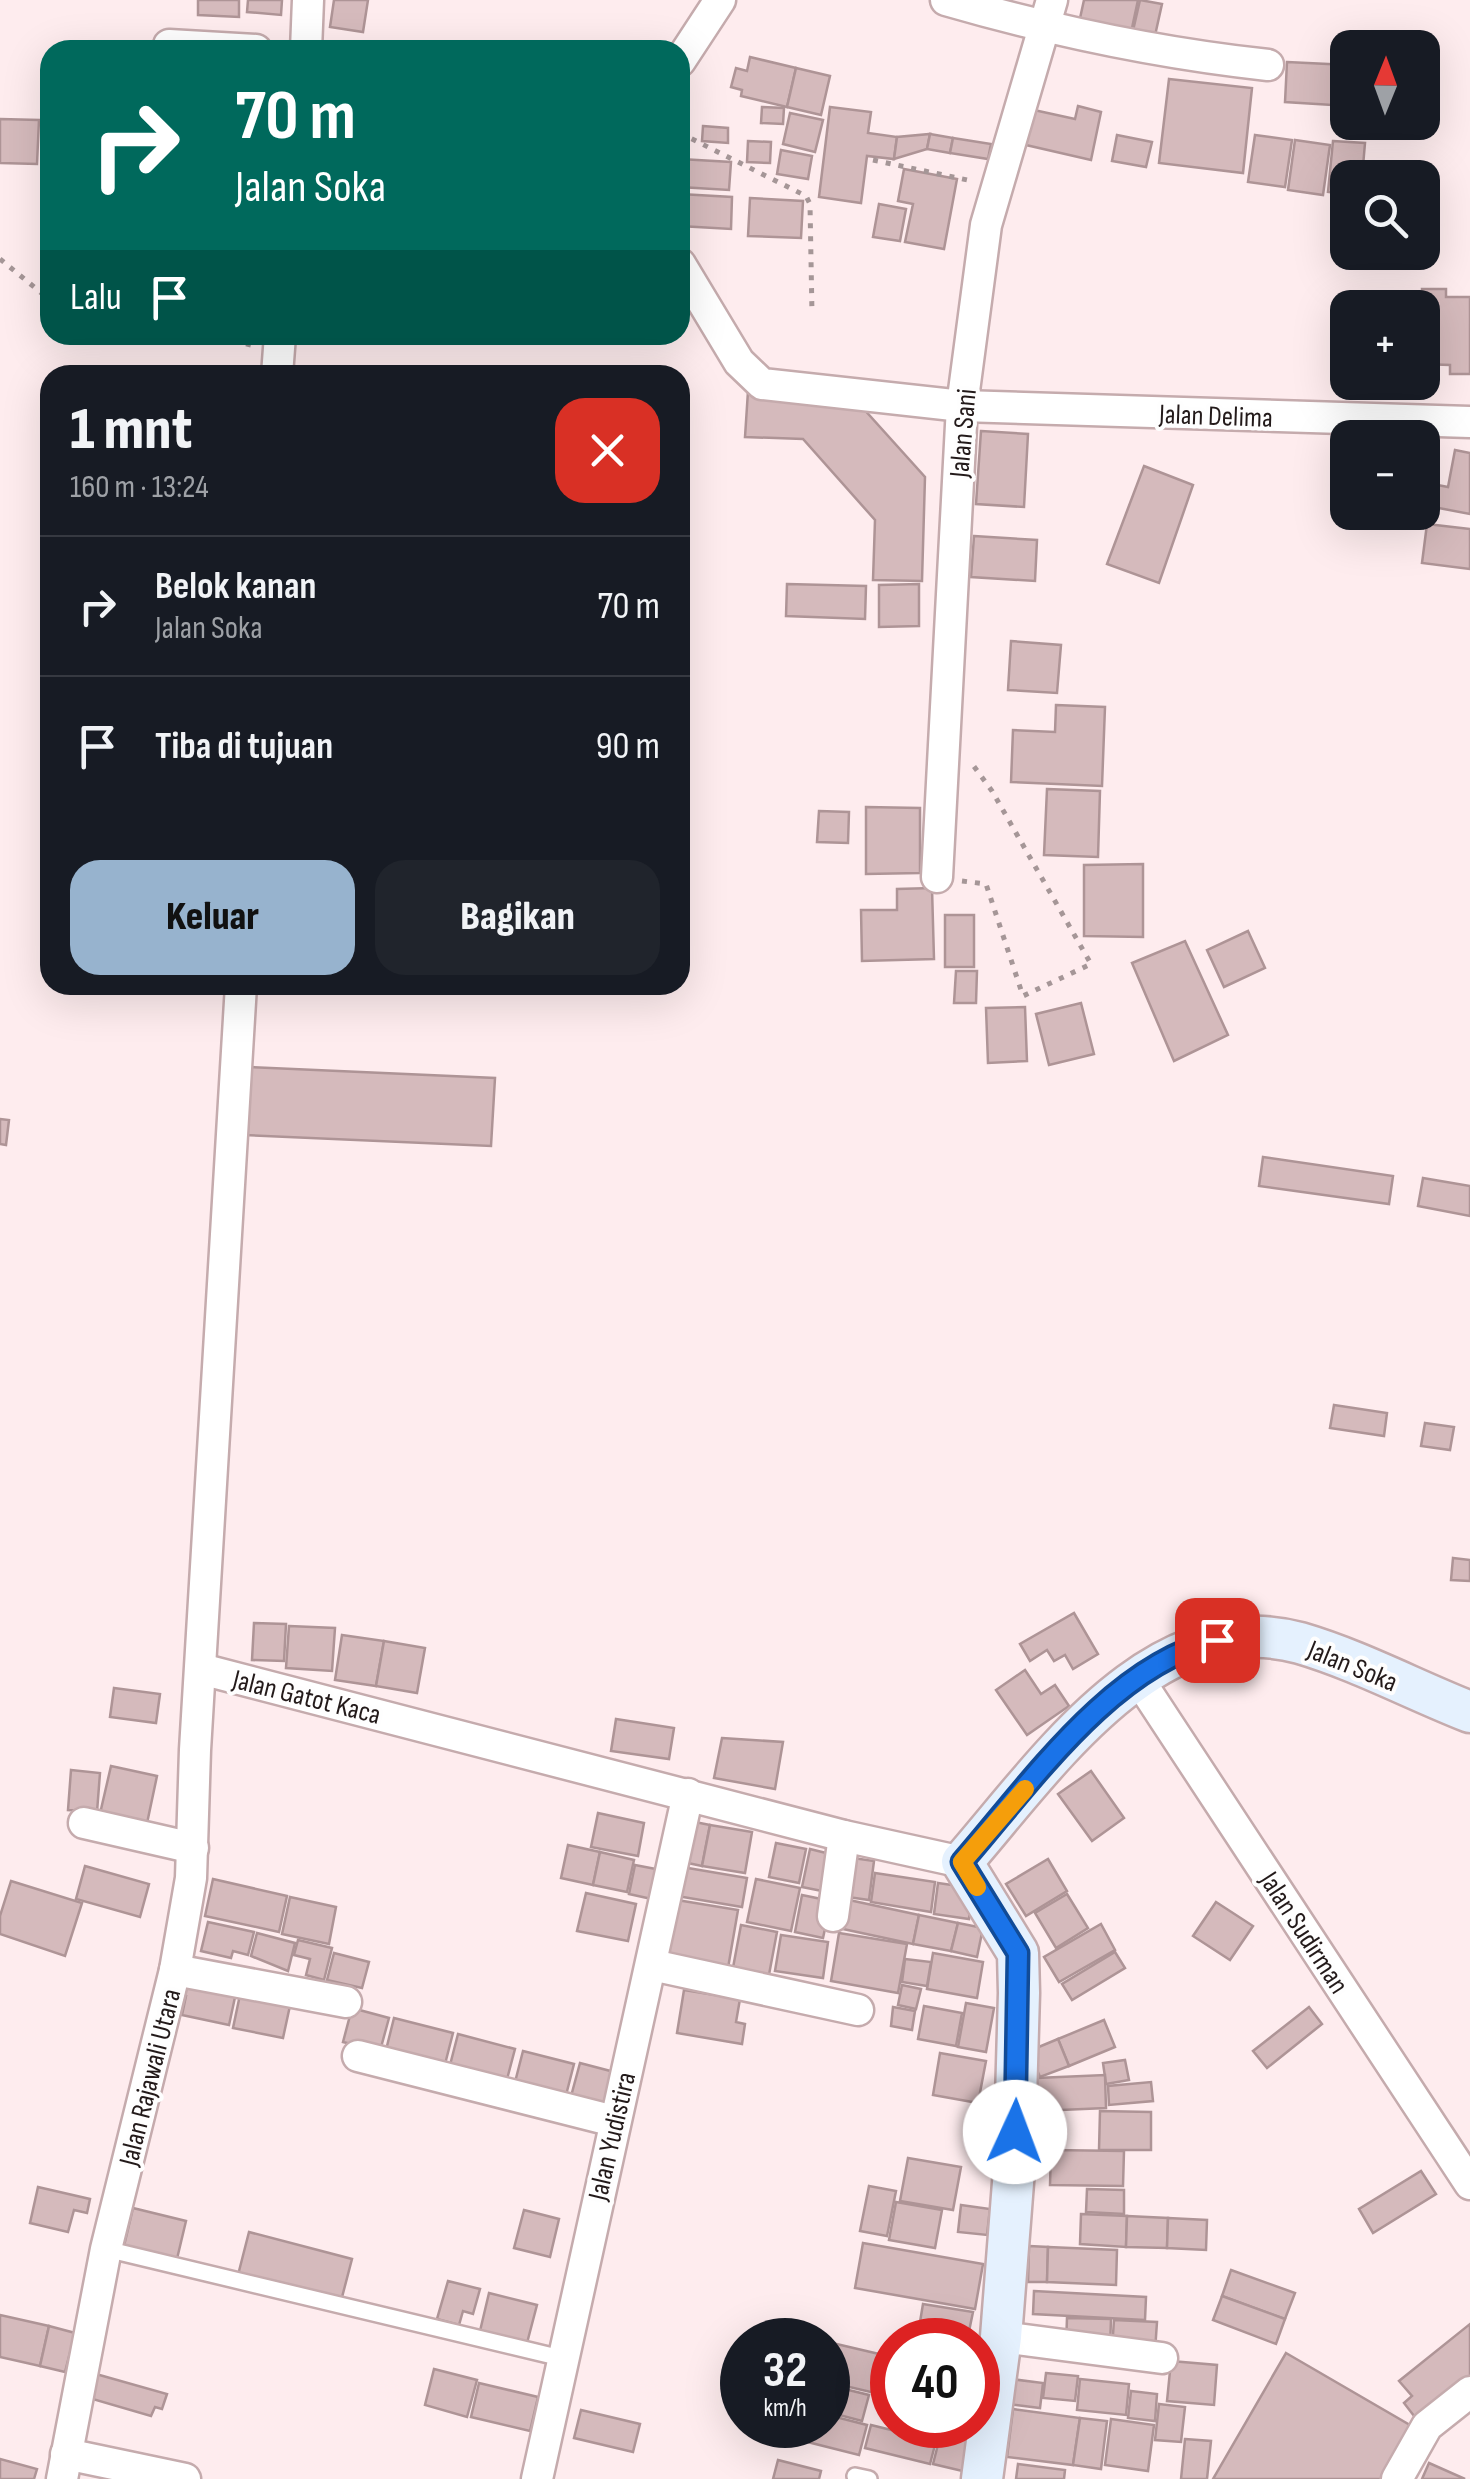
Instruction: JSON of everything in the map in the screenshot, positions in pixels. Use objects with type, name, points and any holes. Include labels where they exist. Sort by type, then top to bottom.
[{"type":"street","points":[[306,40],[308,0]]},
{"type":"street","points":[[690,46],[720,0]]},
{"type":"street","points":[[946,0],[1048,14],[1164,53],[1268,65]]},
{"type":"street","name":"Jalan Sani","points":[[936,877],[962,406],[995,186],[1048,14]]},
{"type":"street","name":"Jalan Delima","points":[[690,281],[738,362],[762,384],[962,406],[1470,422]]},
{"type":"street","name":"Jalan Gatot Kaca","points":[[240,995],[201,1670],[844,1836],[962,1862]]},
{"type":"street","name":"Jalan Soka","points":[[962,1862],[1100,1704],[1193,1646],[1240,1635],[1300,1643],[1470,1712]]},
{"type":"street","name":"Jalan Rajawali Utara","points":[[64,2466],[106,2249],[175,1970],[193,1848],[201,1670]]},
{"type":"street","name":"Jalan Sudirman","points":[[1139,1680],[1470,2184]]},
{"type":"street","name":"Jalan Yudistira","points":[[536,2479],[688,1794]]},
{"type":"street","points":[[84,1823],[193,1848]]},
{"type":"street","points":[[833,1916],[844,1836]]},
{"type":"street","points":[[962,1862],[1018,1953],[1014,2170],[1001,2338],[982,2479]]},
{"type":"street","points":[[652,1965],[858,2010]]},
{"type":"street","points":[[175,1970],[346,2002]]},
{"type":"street","points":[[358,2056],[614,2121]]},
{"type":"street","points":[[1001,2338],[1162,2358]]},
{"type":"street","points":[[1397,2479],[1426,2426],[1470,2392]]},
{"type":"street","points":[[64,2466],[185,2479]]},
{"type":"lane","points":[[106,2249],[561,2358]]},
{"type":"path","points":[[690,139],[806,196],[810,204],[812,314]]},
{"type":"path","points":[[872,160],[995,186]]},
{"type":"path","points":[[0,260],[40,292]]},
{"type":"path","points":[[245,345],[278,354]]},
{"type":"path","points":[[936,877],[986,884],[1024,996],[1091,964],[992,792],[944,726]]},
{"type":"building","points":[[198,0],[239,0],[239,17],[198,15]]},
{"type":"building","points":[[248,0],[282,0],[281,15],[247,12]]},
{"type":"building","points":[[334,0],[368,0],[363,32],[330,27]]},
{"type":"building","points":[[1084,0],[1138,0],[1129,42],[1077,32]]},
{"type":"building","points":[[1140,0],[1162,4],[1154,40],[1132,35]]},
{"type":"building","points":[[750,57],[796,68],[787,107],[741,96],[742,90],[731,87],[736,68],[747,71]]},
{"type":"building","points":[[1287,62],[1330,64],[1330,105],[1285,102]]},
{"type":"building","points":[[796,68],[830,76],[821,115],[787,107]]},
{"type":"building","points":[[1169,79],[1252,88],[1243,173],[1159,163]]},
{"type":"building","points":[[1078,106],[1101,112],[1091,160],[1026,145],[1034,110],[1075,119]]},
{"type":"building","points":[[762,107],[784,108],[783,124],[761,123]]},
{"type":"building","points":[[830,107],[871,112],[868,133],[897,137],[894,159],[867,156],[861,203],[819,197]]},
{"type":"building","points":[[790,113],[823,120],[815,152],[783,144]]},
{"type":"building","points":[[0,119],[39,120],[37,164],[0,163]]},
{"type":"building","points":[[703,126],[728,128],[728,143],[702,141]]},
{"type":"building","points":[[930,134],[927,149],[894,159],[897,137]]},
{"type":"building","points":[[930,134],[953,138],[950,153],[927,149]]},
{"type":"building","points":[[1117,135],[1152,142],[1146,167],[1112,161]]},
{"type":"building","points":[[1255,135],[1292,140],[1285,187],[1248,182]]},
{"type":"building","points":[[953,138],[991,144],[988,159],[950,153]]},
{"type":"building","points":[[1295,140],[1330,145],[1323,195],[1288,190]]},
{"type":"building","points":[[748,141],[771,142],[770,163],[747,162]]},
{"type":"building","points":[[1333,141],[1365,143],[1364,160],[1331,160]]},
{"type":"building","points":[[781,150],[812,156],[808,179],[777,174]]},
{"type":"building","points":[[690,160],[731,162],[729,190],[690,188]]},
{"type":"building","points":[[904,169],[957,179],[944,249],[905,242],[913,204],[898,201]]},
{"type":"building","points":[[690,195],[732,197],[731,229],[690,227]]},
{"type":"building","points":[[750,198],[803,201],[801,238],[748,236]]},
{"type":"building","points":[[879,204],[906,209],[900,241],[873,237]]},
{"type":"building","points":[[1446,289],[1446,297],[1470,297],[1470,374],[1450,374],[1450,365],[1440,365],[1440,290],[1422,290]]},
{"type":"building","points":[[748,391],[852,396],[925,477],[922,581],[873,580],[875,520],[803,439],[745,437]]},
{"type":"building","points":[[981,431],[1028,434],[1024,507],[976,504]]},
{"type":"building","points":[[1455,450],[1470,453],[1470,514],[1440,508],[1440,485],[1448,487]]},
{"type":"building","points":[[1144,466],[1193,485],[1159,583],[1107,564]]},
{"type":"building","points":[[1440,526],[1470,529],[1470,569],[1422,563],[1426,530],[1440,530]]},
{"type":"building","points":[[974,536],[1037,540],[1035,581],[971,577]]},
{"type":"building","points":[[787,584],[866,586],[865,619],[786,616]]},
{"type":"building","points":[[919,584],[919,626],[879,627],[879,585]]},
{"type":"building","points":[[1011,641],[1061,645],[1057,693],[1008,690]]},
{"type":"building","points":[[1056,705],[1105,707],[1102,786],[1011,782],[1013,730],[1055,732]]},
{"type":"building","points":[[1047,789],[1100,791],[1098,857],[1044,855]]},
{"type":"building","points":[[866,807],[920,808],[920,873],[866,874]]},
{"type":"building","points":[[819,811],[849,812],[848,843],[817,842]]},
{"type":"building","points":[[1143,864],[1143,937],[1084,936],[1084,865]]},
{"type":"building","points":[[932,888],[934,959],[862,961],[861,910],[897,910],[897,889]]},
{"type":"building","points":[[945,915],[974,915],[974,967],[945,967]]},
{"type":"building","points":[[1248,931],[1265,968],[1224,987],[1207,950]]},
{"type":"building","points":[[1185,941],[1228,1035],[1174,1061],[1132,963]]},
{"type":"building","points":[[956,971],[977,971],[976,1003],[954,1003]]},
{"type":"building","points":[[1081,1003],[1094,1054],[1049,1065],[1036,1014]]},
{"type":"building","points":[[1025,1007],[1027,1061],[988,1063],[986,1008]]},
{"type":"building","points":[[248,1067],[495,1078],[491,1146],[245,1135]]},
{"type":"building","points":[[0,1119],[9,1120],[6,1145],[0,1144]]},
{"type":"building","points":[[1263,1157],[1393,1176],[1389,1204],[1259,1186]]},
{"type":"building","points":[[1423,1178],[1470,1186],[1470,1216],[1418,1206]]},
{"type":"building","points":[[1334,1405],[1387,1413],[1384,1436],[1330,1428]]},
{"type":"building","points":[[1425,1423],[1454,1427],[1450,1450],[1421,1446]]},
{"type":"building","points":[[1453,1558],[1470,1560],[1470,1581],[1451,1580]]},
{"type":"building","points":[[1074,1613],[1098,1654],[1073,1669],[1065,1655],[1054,1661],[1047,1650],[1030,1661],[1020,1644]]},
{"type":"building","points":[[254,1623],[286,1624],[284,1661],[252,1660]]},
{"type":"building","points":[[289,1626],[335,1628],[332,1671],[286,1668]]},
{"type":"building","points":[[342,1635],[384,1641],[376,1686],[335,1680]]},
{"type":"building","points":[[384,1641],[425,1648],[417,1693],[376,1686]]},
{"type":"building","points":[[1025,1670],[1041,1694],[1055,1685],[1069,1706],[1027,1735],[996,1690]]},
{"type":"building","points":[[114,1688],[160,1694],[156,1723],[110,1717]]},
{"type":"building","points":[[616,1719],[674,1728],[669,1759],[611,1751]]},
{"type":"building","points":[[722,1738],[783,1742],[775,1789],[714,1778]]},
{"type":"building","points":[[111,1766],[157,1776],[146,1828],[99,1818]]},
{"type":"building","points":[[71,1770],[100,1773],[97,1812],[68,1810]]},
{"type":"building","points":[[1091,1771],[1124,1818],[1092,1841],[1058,1794]]},
{"type":"building","points":[[598,1813],[644,1823],[638,1856],[591,1847]]},
{"type":"building","points":[[690,1821],[710,1825],[702,1866],[683,1862]]},
{"type":"building","points":[[710,1825],[752,1832],[745,1873],[702,1866]]},
{"type":"building","points":[[776,1843],[806,1849],[799,1883],[769,1877]]},
{"type":"building","points":[[568,1845],[600,1852],[593,1885],[561,1878]]},
{"type":"building","points":[[810,1849],[834,1855],[827,1892],[802,1887]]},
{"type":"building","points":[[600,1852],[634,1860],[627,1892],[593,1885]]},
{"type":"building","points":[[846,1857],[874,1861],[869,1900],[841,1896]]},
{"type":"building","points":[[1048,1859],[1067,1891],[1026,1916],[1006,1884]]},
{"type":"building","points":[[635,1865],[661,1870],[656,1900],[629,1894]]},
{"type":"building","points":[[85,1866],[149,1884],[140,1917],[76,1899]]},
{"type":"building","points":[[682,1867],[747,1878],[742,1907],[677,1896]]},
{"type":"building","points":[[875,1873],[935,1882],[931,1912],[871,1902]]},
{"type":"building","points":[[213,1879],[287,1896],[279,1932],[205,1916]]},
{"type":"building","points":[[756,1879],[800,1888],[791,1931],[747,1922]]},
{"type":"building","points":[[11,1881],[82,1903],[65,1956],[0,1934],[0,1916]]},
{"type":"building","points":[[938,1883],[973,1888],[969,1919],[934,1914]]},
{"type":"building","points":[[586,1893],[636,1904],[628,1941],[577,1931]]},
{"type":"building","points":[[1067,1894],[1088,1928],[1056,1948],[1035,1913]]},
{"type":"building","points":[[802,1895],[831,1901],[823,1938],[795,1932]]},
{"type":"building","points":[[290,1897],[336,1907],[329,1944],[282,1934]]},
{"type":"building","points":[[677,1900],[738,1910],[728,1968],[667,1958]]},
{"type":"building","points":[[849,1900],[919,1915],[913,1944],[843,1929]]},
{"type":"building","points":[[1216,1902],[1253,1926],[1230,1960],[1193,1936]]},
{"type":"building","points":[[919,1915],[958,1923],[951,1951],[913,1944]]},
{"type":"building","points":[[208,1922],[254,1932],[248,1955],[233,1951],[231,1958],[201,1951]]},
{"type":"building","points":[[958,1923],[983,1928],[977,1957],[951,1951]]},
{"type":"building","points":[[1101,1924],[1115,1950],[1059,1982],[1044,1957]]},
{"type":"building","points":[[741,1925],[777,1932],[768,1980],[732,1973]]},
{"type":"building","points":[[257,1933],[295,1943],[288,1971],[251,1956]]},
{"type":"building","points":[[839,1933],[907,1944],[898,1993],[831,1981]]},
{"type":"building","points":[[781,1935],[828,1942],[823,1978],[775,1971]]},
{"type":"building","points":[[298,1940],[332,1948],[324,1980],[306,1975],[310,1959],[294,1955]]},
{"type":"building","points":[[1115,1952],[1125,1968],[1072,2000],[1062,1984]]},
{"type":"building","points":[[334,1953],[369,1962],[362,1988],[327,1980]]},
{"type":"building","points":[[933,1953],[983,1962],[977,1998],[927,1989]]},
{"type":"building","points":[[905,1959],[931,1962],[927,1986],[902,1982]]},
{"type":"building","points":[[181,1977],[237,1988],[229,2025],[182,2015],[186,1996],[177,1994]]},
{"type":"building","points":[[902,1985],[921,1989],[916,2009],[898,2005]]},
{"type":"building","points":[[241,1990],[291,2001],[283,2038],[233,2028]]},
{"type":"building","points":[[684,1990],[740,1999],[736,2022],[745,2024],[742,2044],[677,2033]]},
{"type":"building","points":[[966,2003],[994,2008],[986,2052],[958,2047]]},
{"type":"building","points":[[924,2006],[962,2013],[956,2046],[918,2039]]},
{"type":"building","points":[[893,2007],[915,2011],[912,2030],[891,2026]]},
{"type":"building","points":[[1309,2007],[1322,2024],[1267,2068],[1253,2051]]},
{"type":"building","points":[[352,2008],[389,2018],[380,2051],[343,2042]]},
{"type":"building","points":[[394,2018],[453,2033],[444,2068],[385,2054]]},
{"type":"building","points":[[1104,2020],[1115,2047],[1069,2066],[1058,2039]]},
{"type":"building","points":[[458,2034],[515,2049],[506,2083],[449,2069]]},
{"type":"building","points":[[1058,2039],[1069,2066],[1040,2077],[1029,2051]]},
{"type":"building","points":[[523,2051],[574,2064],[565,2099],[514,2086]]},
{"type":"building","points":[[940,2053],[986,2061],[978,2103],[933,2095]]},
{"type":"building","points":[[1125,2060],[1129,2080],[1106,2084],[1103,2063]]},
{"type":"building","points":[[580,2063],[618,2073],[609,2110],[570,2100]]},
{"type":"building","points":[[1105,2075],[1106,2108],[1038,2111],[1037,2078]]},
{"type":"building","points":[[1151,2082],[1153,2101],[1109,2105],[1108,2086]]},
{"type":"building","points":[[1100,2111],[1151,2112],[1151,2150],[1099,2150]]},
{"type":"building","points":[[1051,2150],[1124,2151],[1123,2186],[1050,2185]]},
{"type":"building","points":[[908,2158],[961,2167],[953,2210],[900,2201]]},
{"type":"building","points":[[1421,2171],[1436,2194],[1373,2233],[1359,2209]]},
{"type":"building","points":[[869,2186],[896,2191],[887,2236],[860,2231]]},
{"type":"building","points":[[38,2187],[90,2199],[87,2213],[74,2210],[68,2232],[30,2223]]},
{"type":"building","points":[[1087,2189],[1124,2190],[1124,2214],[1086,2212]]},
{"type":"building","points":[[896,2202],[942,2210],[935,2248],[889,2240]]},
{"type":"building","points":[[961,2205],[990,2209],[987,2235],[958,2232]]},
{"type":"building","points":[[133,2208],[186,2221],[176,2263],[123,2250]]},
{"type":"building","points":[[524,2210],[559,2219],[550,2257],[514,2248]]},
{"type":"building","points":[[1081,2214],[1127,2216],[1126,2247],[1080,2244]]},
{"type":"building","points":[[1127,2216],[1168,2218],[1167,2248],[1126,2247]]},
{"type":"building","points":[[1168,2218],[1207,2220],[1206,2250],[1167,2248]]},
{"type":"building","points":[[249,2232],[352,2259],[341,2301],[238,2275]]},
{"type":"building","points":[[863,2243],[983,2264],[975,2309],[855,2288]]},
{"type":"building","points":[[1029,2246],[1048,2247],[1047,2282],[1028,2282]]},
{"type":"building","points":[[1048,2247],[1117,2250],[1116,2285],[1047,2282]]},
{"type":"building","points":[[1231,2270],[1295,2293],[1285,2319],[1222,2296]]},
{"type":"building","points":[[448,2281],[480,2289],[473,2314],[463,2311],[459,2325],[437,2319]]},
{"type":"building","points":[[1034,2291],[1146,2297],[1145,2320],[1033,2314]]},
{"type":"building","points":[[489,2293],[537,2305],[527,2343],[480,2331]]},
{"type":"building","points":[[1222,2296],[1285,2319],[1276,2344],[1213,2320]]},
{"type":"building","points":[[923,2304],[973,2312],[972,2318],[921,2318]]},
{"type":"building","points":[[0,2315],[49,2326],[40,2366],[0,2357]]},
{"type":"building","points":[[1067,2318],[1111,2319],[1110,2347],[1066,2345]]},
{"type":"building","points":[[1114,2320],[1157,2322],[1155,2351],[1112,2349]]},
{"type":"building","points":[[1470,2324],[1470,2385],[1421,2425],[1404,2403],[1412,2396],[1399,2381]]},
{"type":"building","points":[[49,2326],[75,2333],[65,2372],[40,2366]]},
{"type":"building","points":[[850,2347],[870,2352],[870,2392],[850,2387]]},
{"type":"building","points":[[1286,2353],[1415,2428],[1388,2479],[1213,2479]]},
{"type":"building","points":[[1171,2361],[1217,2365],[1214,2405],[1167,2401]]},
{"type":"building","points":[[434,2369],[477,2380],[467,2417],[425,2405]]},
{"type":"building","points":[[1046,2373],[1078,2376],[1075,2401],[1043,2398]]},
{"type":"building","points":[[96,2374],[167,2394],[162,2409],[155,2407],[151,2416],[89,2398]]},
{"type":"building","points":[[1011,2379],[1043,2383],[1040,2408],[1008,2404]]},
{"type":"building","points":[[1080,2379],[1129,2384],[1126,2415],[1077,2410]]},
{"type":"building","points":[[479,2383],[538,2397],[530,2431],[471,2417]]},
{"type":"building","points":[[850,2390],[869,2395],[862,2421],[850,2418]]},
{"type":"building","points":[[1131,2391],[1157,2394],[1155,2421],[1128,2418]]},
{"type":"building","points":[[1159,2404],[1185,2407],[1181,2442],[1155,2440]]},
{"type":"building","points":[[1013,2409],[1080,2418],[1073,2465],[1007,2457]]},
{"type":"building","points":[[581,2410],[640,2424],[633,2452],[574,2438]]},
{"type":"building","points":[[1080,2418],[1107,2421],[1101,2469],[1073,2465]]},
{"type":"building","points":[[1111,2419],[1154,2425],[1148,2471],[1105,2465]]},
{"type":"building","points":[[850,2421],[867,2425],[859,2455],[831,2448],[850,2448]]},
{"type":"building","points":[[870,2429],[870,2448],[934,2448],[930,2464],[865,2448]]},
{"type":"building","points":[[1185,2439],[1211,2441],[1207,2479],[1181,2479]]},
{"type":"building","points":[[937,2448],[977,2448],[975,2474],[933,2464]]},
{"type":"building","points":[[0,2459],[37,2469],[34,2479],[0,2479]]},
{"type":"building","points":[[778,2460],[821,2471],[819,2479],[773,2479]]},
{"type":"building","points":[[1429,2463],[1465,2479],[1422,2479]]},
{"type":"building","points":[[1018,2464],[1065,2470],[1064,2479],[1016,2479]]},
{"type":"slow traffic","points":[[977,1887],[962,1862],[1025,1789]]},
{"type":"route","points":[[1015,2132],[1018,1953],[962,1862],[1100,1704],[1193,1646],[1217,1640]]}]
